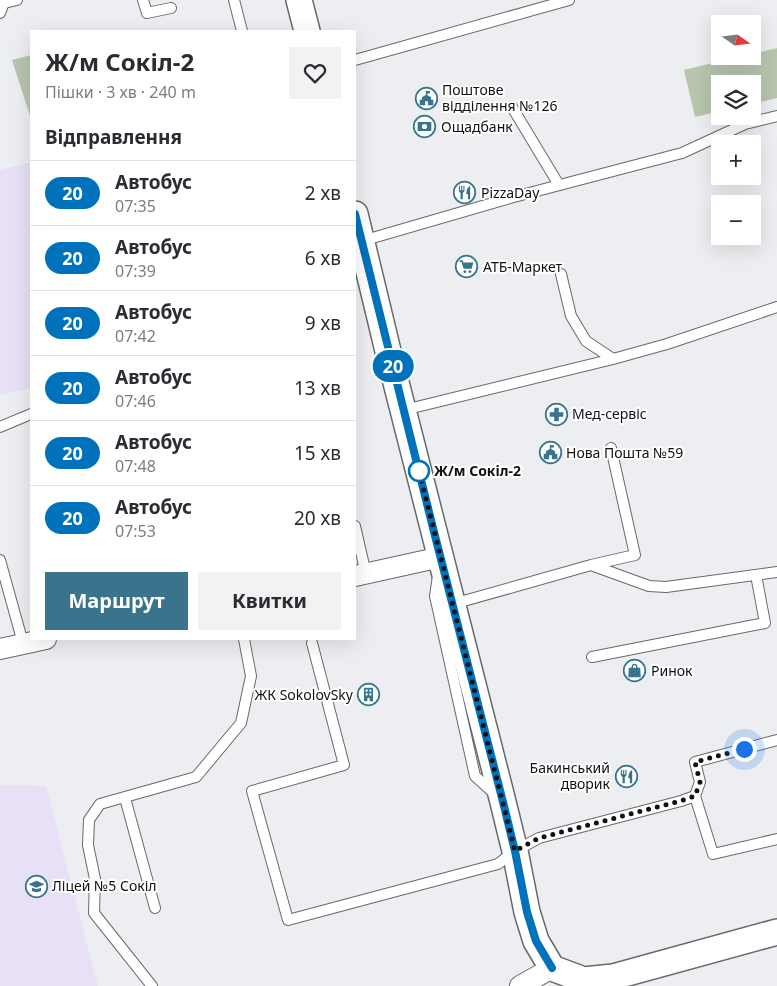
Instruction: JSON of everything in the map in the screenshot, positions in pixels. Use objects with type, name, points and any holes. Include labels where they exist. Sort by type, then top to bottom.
[{"type":"street","points":[[299,0],[308,30]]},
{"type":"street","points":[[356,218],[503,802],[527,912],[536,941],[552,968],[584,980],[613,977],[777,932]]},
{"type":"street","points":[[360,575],[441,557]]},
{"type":"street","points":[[0,648],[40,640]]},
{"type":"street","points":[[520,986],[552,968]]},
{"type":"lane","points":[[0,13],[4,3],[17,0]]},
{"type":"lane","points":[[143,0],[147,14],[171,8]]},
{"type":"lane","points":[[234,0],[242,30]]},
{"type":"lane","points":[[356,60],[569,0]]},
{"type":"lane","points":[[512,107],[559,185]]},
{"type":"lane","points":[[362,241],[559,185],[682,153],[745,124],[777,116]]},
{"type":"lane","points":[[561,274],[571,316],[581,333],[586,341],[613,359]]},
{"type":"lane","points":[[404,410],[613,359],[666,344],[777,307]]},
{"type":"lane","points":[[0,427],[30,414]]},
{"type":"lane","points":[[453,604],[591,565],[636,555],[611,448]]},
{"type":"lane","points":[[356,536],[360,575]]},
{"type":"lane","points":[[441,557],[435,596],[475,776],[503,802]]},
{"type":"lane","points":[[0,560],[23,643]]},
{"type":"lane","points":[[591,565],[649,586],[666,587],[777,572]]},
{"type":"lane","points":[[592,657],[766,623],[756,574]]},
{"type":"lane","points":[[152,986],[94,913],[95,879],[88,845],[89,820],[100,804],[196,777],[241,723],[251,676],[244,640]]},
{"type":"lane","points":[[312,643],[344,765],[252,791],[288,920],[498,864],[515,851],[539,838],[695,796]]},
{"type":"lane","points":[[777,740],[695,762],[700,782],[695,796],[713,854],[777,839]]},
{"type":"lane","points":[[125,798],[155,908]]},
{"type":"shaded area","points":[[30,162],[30,388],[0,395],[0,170]]},
{"type":"shaded area","name":"Ліцей №5 Сокіл","points":[[0,785],[46,786],[98,986],[0,986]]},
{"type":"green space","points":[[777,48],[777,98],[761,102],[761,75],[711,75],[711,113],[695,117],[684,70],[711,63],[711,65],[761,65],[761,52]]},
{"type":"green space","points":[[30,55],[30,116],[12,60]]},
{"type":"bus line","name":"20","points":[[356,218],[503,802],[527,912],[536,941],[552,968]]},
{"type":"place","name":"Поштове відділення №126","points":[[426,98]]},
{"type":"place","name":"Ощадбанк","points":[[425,127]]},
{"type":"place","name":"PizzaDay","points":[[465,193]]},
{"type":"place","name":"АТБ-Маркет","points":[[467,267]]},
{"type":"place","name":"Мед-сервіс","points":[[556,414]]},
{"type":"place","name":"Нова Пошта №59","points":[[550,453]]},
{"type":"place","name":"Ж/м Сокіл-2","points":[[419,471]]},
{"type":"place","name":"Ринок","points":[[635,671]]},
{"type":"place","name":"ЖК SokolovSky","points":[[369,695]]},
{"type":"place","name":"Бакинський дворик","points":[[626,776]]},
{"type":"place","name":"Ліцей №5 Сокіл","points":[[36,886]]},
{"type":"route","points":[[419,471],[417,463],[515,851],[539,838],[695,796],[700,782],[695,762],[744,749]]}]
